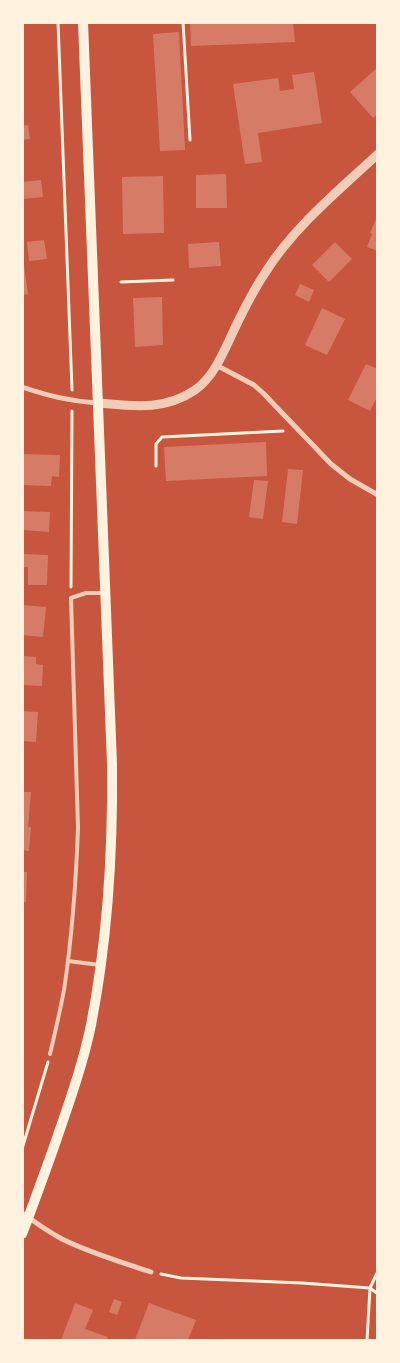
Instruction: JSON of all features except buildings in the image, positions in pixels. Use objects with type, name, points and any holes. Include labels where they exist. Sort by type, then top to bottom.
[{"type":"main road","points":[[22,1234],[26,1215],[70,1102],[91,1026],[106,930],[113,821],[99,403],[83,22]]},
{"type":"street","points":[[22,387],[72,401],[144,406],[174,401],[197,389],[216,365],[258,284],[280,251],[311,216],[378,154]]},
{"type":"street","points":[[216,365],[254,385],[330,464],[350,479],[378,495]]},
{"type":"street","points":[[26,1215],[47,1231],[62,1239],[114,1260],[151,1272]]},
{"type":"lane","points":[[50,1054],[60,1011],[68,961],[78,828],[71,598],[86,594],[106,593]]},
{"type":"lane","points":[[68,961],[101,965]]},
{"type":"path","points":[[58,22],[72,401],[71,598]]},
{"type":"path","points":[[184,22],[190,140]]},
{"type":"path","points":[[121,282],[173,280]]},
{"type":"path","points":[[156,466],[156,444],[162,437],[298,430]]},
{"type":"path","points":[[22,1149],[50,1054]]},
{"type":"path","points":[[367,1340],[370,1288],[378,1271]]},
{"type":"path","points":[[151,1272],[181,1278],[370,1288],[378,1294]]}]
